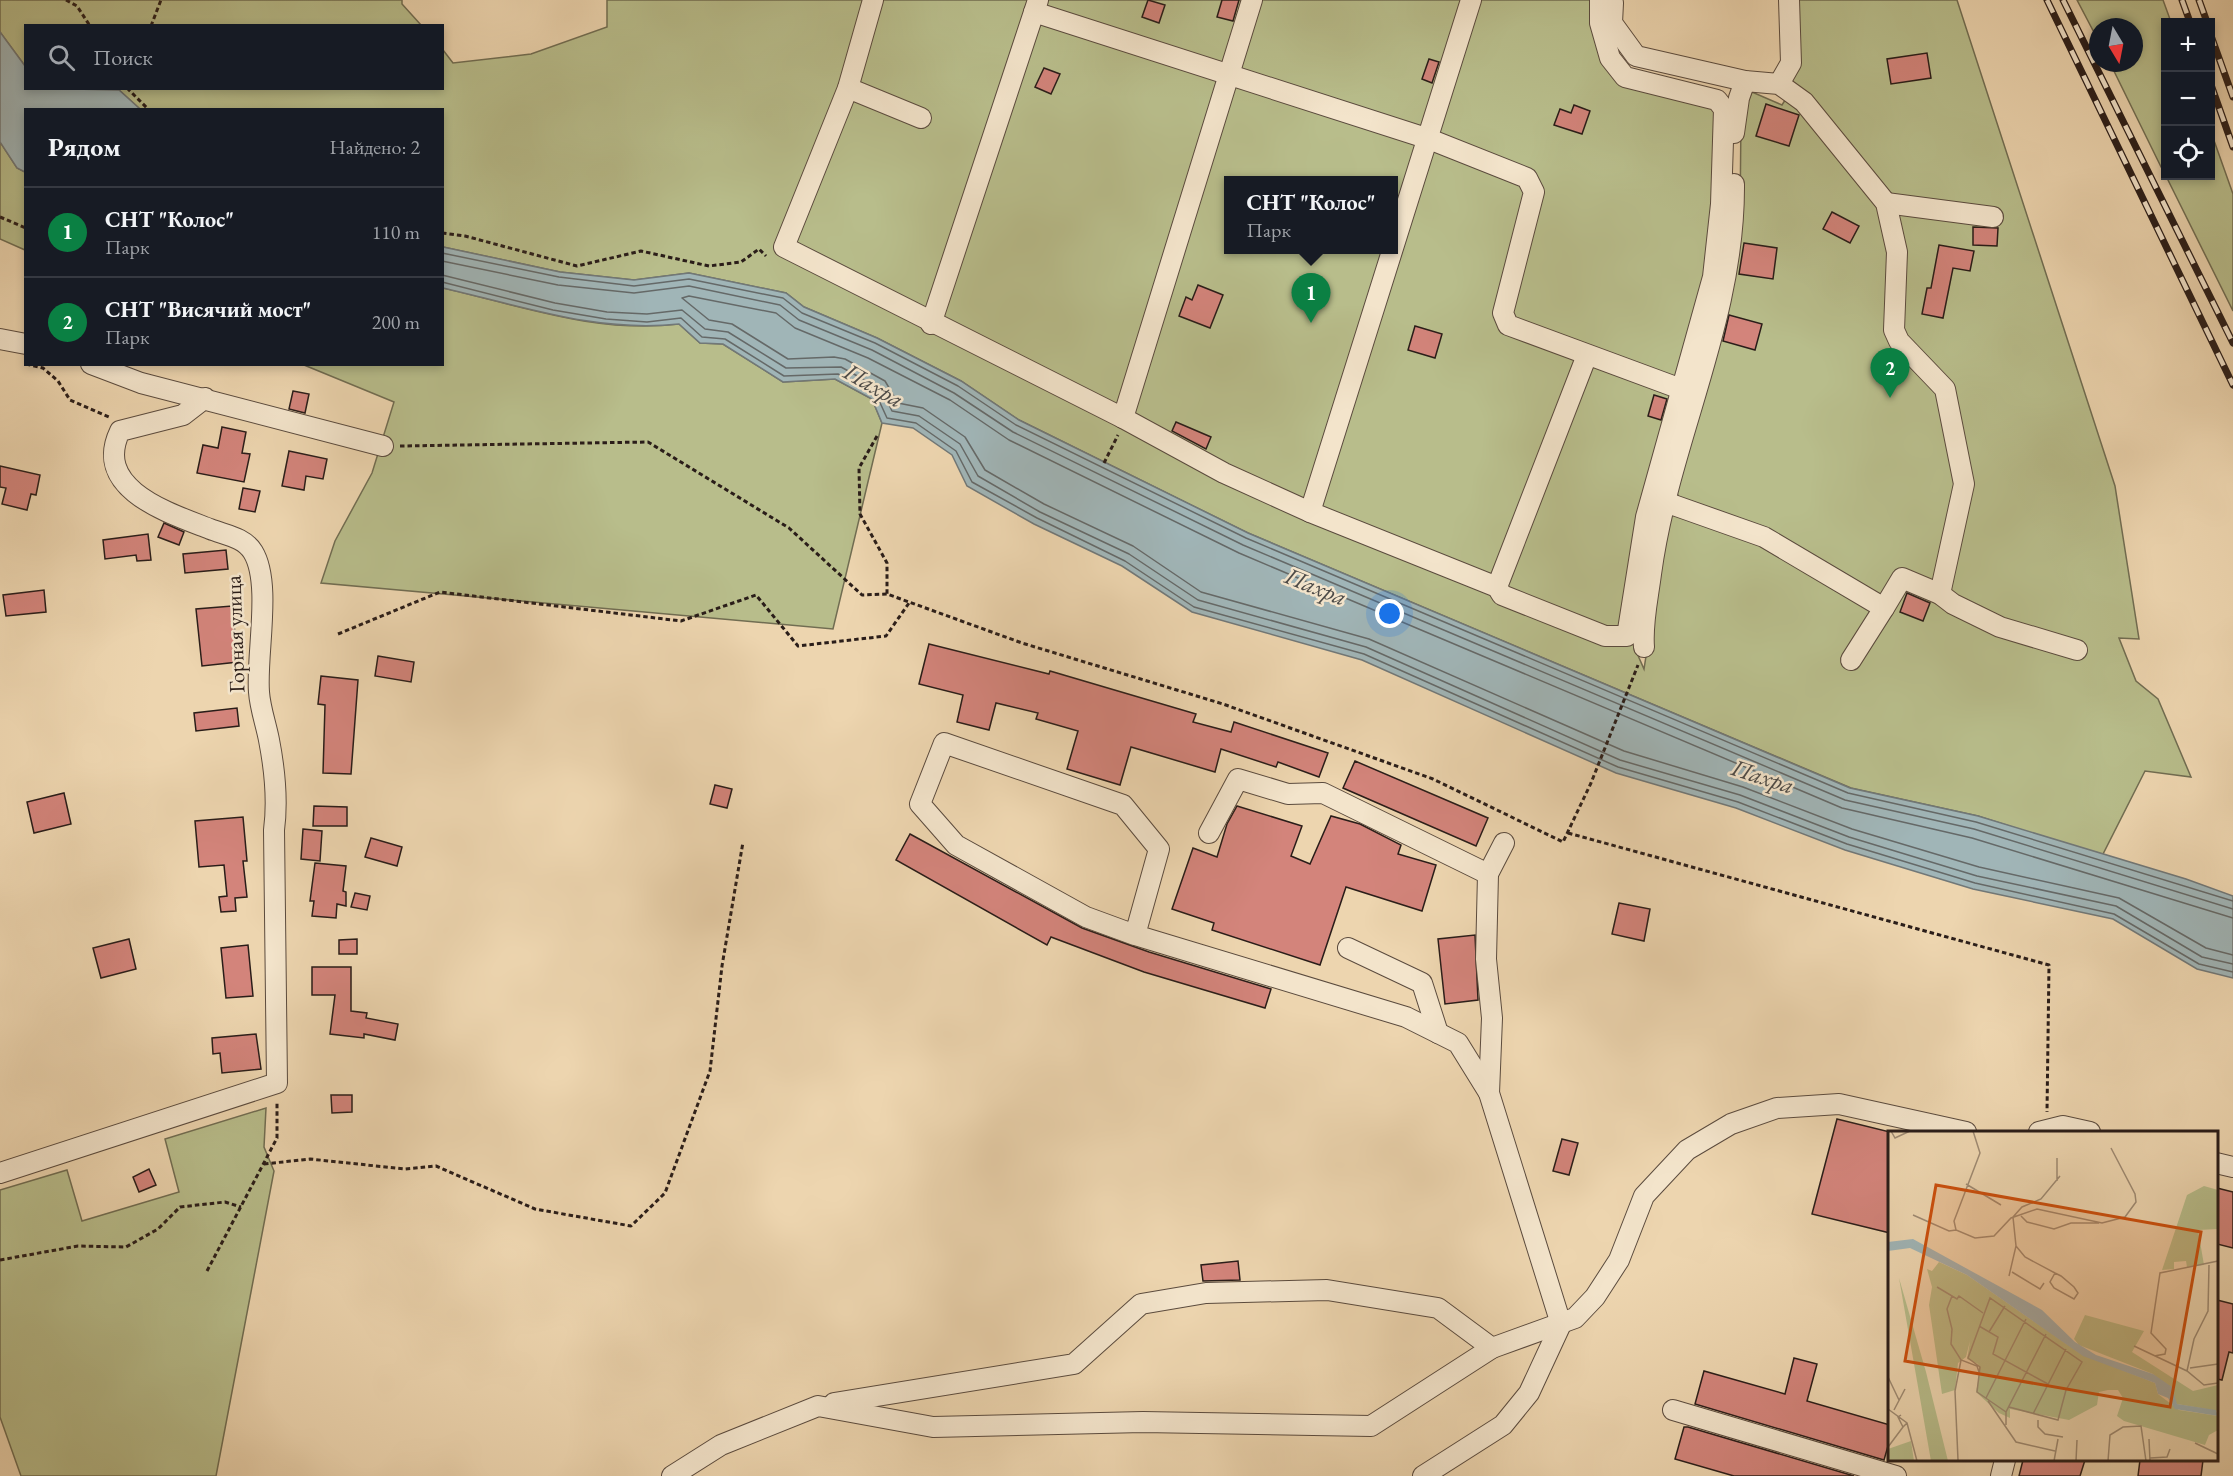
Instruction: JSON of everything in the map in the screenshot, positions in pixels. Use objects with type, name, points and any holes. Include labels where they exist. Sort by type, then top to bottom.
[{"type":"street","points":[[873,0],[848,88],[784,247],[1121,427],[1310,512],[1497,587],[1502,595],[1605,636],[1627,636],[1646,517],[1713,277],[1722,204],[1724,109],[1718,100],[1625,77],[1610,58],[1600,23],[1600,0]]},
{"type":"street","points":[[1121,427],[1252,0]]},
{"type":"street","points":[[1398,236],[1471,0]]},
{"type":"street","points":[[1614,0],[1612,23],[1636,56],[1745,81],[1779,84],[1804,102],[1886,203],[1897,252],[1894,330],[1899,341],[1945,389],[1964,484],[1940,594]]},
{"type":"street","points":[[1779,84],[1791,63],[1789,0]]},
{"type":"street","points":[[931,324],[1036,6],[1429,139],[1527,178],[1534,192],[1503,313],[1508,326],[1681,390]]},
{"type":"street","points":[[1641,655],[1656,534],[1711,347],[1724,290],[1734,220],[1734,122],[1745,81]]},
{"type":"street","points":[[848,88],[921,118]]},
{"type":"street","points":[[1886,203],[1993,217]]},
{"type":"street","points":[[1310,512],[1392,254]]},
{"type":"street","points":[[0,339],[24,344]]},
{"type":"street","points":[[1497,587],[1587,355]]},
{"type":"street","points":[[96,366],[141,383],[383,446]]},
{"type":"street","points":[[120,431],[183,415],[205,398]]},
{"type":"street","name":"Горная улица","points":[[120,431],[113,445],[116,469],[130,491],[153,506],[242,540],[253,552],[261,581],[259,692],[278,803],[274,831],[277,1083]]},
{"type":"street","points":[[1665,502],[1764,537],[1884,608]]},
{"type":"street","points":[[1851,660],[1902,578],[1940,594],[1953,604],[2000,627],[2077,650]]},
{"type":"street","points":[[1135,935],[1159,849],[1123,805],[944,743],[920,804],[956,845],[1086,917],[1135,935],[1406,1017],[1458,1043],[1489,1093],[1560,1324],[1529,1393],[1503,1425],[1423,1476]]},
{"type":"street","points":[[1209,833],[1238,779],[1288,794],[1323,793],[1469,862],[1488,874]]},
{"type":"street","points":[[1489,1093],[1492,1018],[1486,959],[1488,874],[1504,843]]},
{"type":"street","points":[[1348,948],[1422,983],[1438,1033]]},
{"type":"street","points":[[0,1173],[277,1083]]},
{"type":"street","points":[[818,1406],[933,1427],[1143,1422],[1371,1426],[1492,1348],[1575,1318],[1595,1297],[1619,1260],[1644,1196],[1687,1150],[1731,1124],[1778,1108],[1839,1104],[1961,1131]]},
{"type":"street","points":[[2046,1131],[2063,1126],[2086,1131]]},
{"type":"street","points":[[2218,1163],[2233,1167]]},
{"type":"street","points":[[672,1476],[721,1445],[818,1406],[1074,1364],[1141,1304],[1206,1293],[1327,1290],[1438,1308],[1492,1348]]},
{"type":"street","points":[[1673,1410],[1896,1476]]},
{"type":"street","points":[[2001,1476],[2005,1461]]},
{"type":"path","points":[[66,0],[77,6],[89,24]]},
{"type":"path","points":[[152,24],[161,0]]},
{"type":"path","points":[[128,90],[147,108]]},
{"type":"path","points":[[0,217],[24,227]]},
{"type":"path","points":[[444,233],[465,236],[577,266],[641,251],[709,266],[741,262],[759,249]]},
{"type":"path","points":[[44,366],[58,381],[70,400],[107,414],[120,431]]},
{"type":"path","points":[[1104,463],[1121,427]]},
{"type":"path","points":[[877,436],[859,468],[860,514],[887,562],[887,594]]},
{"type":"path","points":[[383,446],[648,442],[789,528],[862,595],[887,594],[1022,642],[1223,704],[1424,776],[1563,842],[1591,783],[1641,655]]},
{"type":"path","points":[[338,634],[440,592],[681,621],[756,595],[798,646],[886,636],[909,603]]},
{"type":"path","points":[[1568,833],[2049,965],[2043,1131]]},
{"type":"path","points":[[264,1164],[310,1159],[405,1170],[436,1167],[535,1209],[631,1226],[665,1193],[710,1071],[722,966],[743,842]]},
{"type":"path","points":[[207,1271],[277,1138],[277,1083]]},
{"type":"path","points":[[0,1260],[78,1246],[126,1247],[158,1229],[180,1207],[225,1202],[241,1207]]},
{"type":"green space","points":[[0,0],[402,0],[402,4],[420,24],[24,24],[24,65],[0,32]]},
{"type":"green space","points":[[607,0],[1606,0],[1605,20],[1617,58],[1633,74],[1731,98],[1727,214],[1716,298],[1740,219],[1741,117],[1752,92],[1782,105],[1794,86],[1790,79],[1796,59],[1793,0],[1957,0],[2115,486],[2139,639],[2119,638],[2136,681],[2158,699],[2191,777],[2145,771],[2102,856],[1978,816],[1851,788],[1248,533],[1019,420],[961,381],[877,338],[804,307],[786,293],[689,273],[634,280],[560,272],[444,247],[444,108],[139,108],[119,90],[444,90],[444,51],[453,63],[531,54],[607,27]],"holes":[[[1706,337],[1677,480],[1677,493],[1681,502],[1693,507],[1687,519],[1668,514],[1644,669],[1632,642],[1652,519]]]},
{"type":"green space","points":[[2077,0],[2163,0],[2170,18],[2161,18],[2161,167],[2114,72],[2143,72],[2143,18],[2089,18],[2089,23]]},
{"type":"green space","points":[[0,142],[17,168],[24,172],[24,250],[0,239]]},
{"type":"green space","points":[[2215,143],[2233,194],[2233,311],[2168,180],[2215,180]]},
{"type":"green space","points":[[444,288],[589,322],[649,326],[679,324],[700,343],[723,344],[783,382],[835,379],[872,399],[882,423],[833,629],[321,583],[335,541],[372,473],[394,402],[306,366],[444,366]]},
{"type":"green space","points":[[266,1108],[264,1147],[274,1171],[216,1476],[21,1476],[0,1417],[0,1190],[67,1170],[82,1221],[179,1192],[165,1139]]},
{"type":"water","points":[[0,32],[24,65],[24,90],[119,90],[139,108],[24,108],[24,172],[17,168],[0,142]]},
{"type":"water","name":"Пахра","points":[[444,247],[560,272],[634,280],[689,273],[786,293],[804,307],[877,338],[961,381],[1019,420],[1248,533],[1850,788],[1978,816],[2186,879],[2233,896],[2233,978],[2197,969],[2113,919],[1973,889],[1845,850],[1736,808],[1616,773],[1362,660],[1192,612],[1122,566],[1034,524],[967,486],[952,455],[913,428],[882,423],[872,399],[835,379],[783,382],[723,344],[700,343],[679,324],[619,325],[531,310],[444,288]]},
{"type":"building","points":[[1148,0],[1165,5],[1159,23],[1142,17]]},
{"type":"building","points":[[1222,0],[1239,0],[1233,21],[1217,17]]},
{"type":"building","points":[[1927,53],[1931,78],[1891,84],[1887,59]]},
{"type":"building","points":[[1429,59],[1439,62],[1432,83],[1422,79]]},
{"type":"building","points":[[1044,68],[1060,74],[1051,94],[1035,87]]},
{"type":"building","points":[[1766,104],[1799,115],[1789,146],[1756,136]]},
{"type":"building","points":[[1574,105],[1590,111],[1582,134],[1554,125],[1560,109],[1571,113]]},
{"type":"building","points":[[1832,212],[1859,226],[1850,243],[1823,229]]},
{"type":"building","points":[[1973,227],[1998,228],[1997,246],[1973,245]]},
{"type":"building","points":[[1744,243],[1777,248],[1773,279],[1739,274]]},
{"type":"building","points":[[1939,245],[1974,251],[1970,271],[1953,268],[1943,318],[1922,314],[1927,288],[1931,288]]},
{"type":"building","points":[[1198,285],[1223,295],[1210,328],[1179,316],[1186,297],[1192,300]]},
{"type":"building","points":[[1729,315],[1762,324],[1755,350],[1723,341]]},
{"type":"building","points":[[1415,326],[1442,334],[1435,358],[1408,350]]},
{"type":"building","points":[[293,391],[309,394],[305,413],[289,409]]},
{"type":"building","points":[[1654,395],[1667,399],[1661,420],[1648,416]]},
{"type":"building","points":[[1176,422],[1211,437],[1206,449],[1172,431]]},
{"type":"building","points":[[222,427],[246,432],[242,453],[250,454],[244,482],[197,473],[203,445],[218,448]]},
{"type":"building","points":[[289,451],[327,459],[323,479],[306,476],[304,490],[282,486]]},
{"type":"building","points":[[0,466],[40,475],[36,495],[31,494],[27,510],[2,504],[6,488],[0,487]]},
{"type":"building","points":[[243,488],[260,491],[255,512],[239,509]]},
{"type":"building","points":[[164,523],[184,532],[179,545],[158,537]]},
{"type":"building","points":[[148,534],[151,560],[137,561],[136,555],[105,559],[103,540]]},
{"type":"building","points":[[226,550],[228,569],[185,573],[183,554]]},
{"type":"building","points":[[44,590],[46,612],[6,616],[3,595]]},
{"type":"building","points":[[1907,593],[1930,603],[1923,621],[1900,612]]},
{"type":"building","points":[[232,606],[238,662],[202,666],[196,609]]},
{"type":"building","points":[[929,644],[1049,674],[1050,671],[1196,714],[1193,722],[1231,732],[1234,722],[1328,753],[1319,777],[1278,762],[1276,767],[1221,749],[1215,772],[1131,747],[1120,785],[1067,769],[1078,731],[1036,719],[1038,713],[996,703],[989,730],[957,722],[963,695],[919,684]]},
{"type":"building","points":[[378,656],[414,662],[411,682],[375,676]]},
{"type":"building","points":[[321,676],[358,680],[351,774],[323,773],[325,705],[318,704]]},
{"type":"building","points":[[237,708],[239,726],[196,731],[194,713]]},
{"type":"building","points":[[1355,761],[1488,818],[1476,846],[1343,788]]},
{"type":"building","points":[[715,785],[732,789],[727,808],[710,804]]},
{"type":"building","points":[[64,793],[71,824],[34,833],[27,802]]},
{"type":"building","points":[[314,806],[347,807],[347,826],[313,826]]},
{"type":"building","points":[[1237,806],[1302,826],[1291,856],[1310,864],[1331,816],[1360,824],[1401,845],[1398,854],[1436,865],[1422,911],[1346,887],[1320,965],[1212,930],[1214,923],[1172,909],[1193,848],[1217,857],[1227,824]]},
{"type":"building","points":[[243,817],[247,861],[243,861],[247,897],[235,898],[236,911],[221,912],[219,897],[227,896],[224,865],[199,867],[195,821]]},
{"type":"building","points":[[303,829],[322,831],[320,861],[301,859]]},
{"type":"building","points":[[910,834],[1082,928],[1149,952],[1271,989],[1265,1008],[1144,972],[1051,937],[1047,945],[896,860]]},
{"type":"building","points":[[371,838],[402,847],[397,866],[365,857]]},
{"type":"building","points":[[315,863],[346,866],[343,891],[346,892],[346,906],[337,904],[336,918],[312,916],[314,901],[310,901]]},
{"type":"building","points":[[355,893],[370,896],[367,910],[351,907]]},
{"type":"building","points":[[1619,903],[1650,909],[1644,941],[1612,934]]},
{"type":"building","points":[[1475,935],[1478,1000],[1445,1004],[1438,939]]},
{"type":"building","points":[[129,939],[136,969],[101,978],[93,948]]},
{"type":"building","points":[[357,939],[357,954],[339,954],[339,940]]},
{"type":"building","points":[[248,945],[253,996],[226,998],[221,948]]},
{"type":"building","points":[[312,967],[351,967],[351,1011],[367,1013],[366,1018],[398,1024],[395,1040],[364,1034],[364,1038],[330,1034],[335,995],[312,995]]},
{"type":"building","points":[[256,1034],[261,1069],[222,1073],[220,1053],[213,1054],[212,1038]]},
{"type":"building","points":[[331,1095],[352,1095],[352,1112],[332,1113]]},
{"type":"building","points":[[1837,1119],[1888,1132],[1888,1233],[1812,1214]]},
{"type":"building","points":[[1562,1139],[1578,1143],[1569,1175],[1553,1171]]},
{"type":"building","points":[[149,1169],[156,1185],[139,1192],[133,1177]]},
{"type":"building","points":[[2218,1188],[2233,1192],[2233,1248],[2218,1244]]},
{"type":"building","points":[[1238,1261],[1240,1280],[1203,1281],[1201,1265]]},
{"type":"building","points":[[2218,1300],[2233,1304],[2233,1353],[2229,1352],[2222,1380],[2218,1379]]},
{"type":"building","points":[[1794,1358],[1817,1364],[1807,1401],[1888,1424],[1888,1446],[1884,1460],[1695,1404],[1704,1371],[1785,1394]]},
{"type":"building","points":[[1684,1427],[1854,1476],[1734,1476],[1675,1459]]},
{"type":"building","points":[[2023,1461],[2085,1461],[2080,1476],[2019,1476]]},
{"type":"building","points":[[2140,1461],[2203,1461],[2201,1476],[2138,1476]]},
{"type":"railway","points":[[2047,0],[2233,385]]},
{"type":"railway","points":[[2063,0],[2233,343]]},
{"type":"railway","points":[[2182,0],[2189,18]]},
{"type":"railway","points":[[2199,0],[2206,18]]},
{"type":"railway","points":[[2215,47],[2233,97]]},
{"type":"railway","points":[[2215,96],[2233,147]]},
{"type":"place","name":"СНТ \"Колос\"","points":[[1311,323]]},
{"type":"place","name":"СНТ \"Висячий мост\"","points":[[1890,398]]}]
